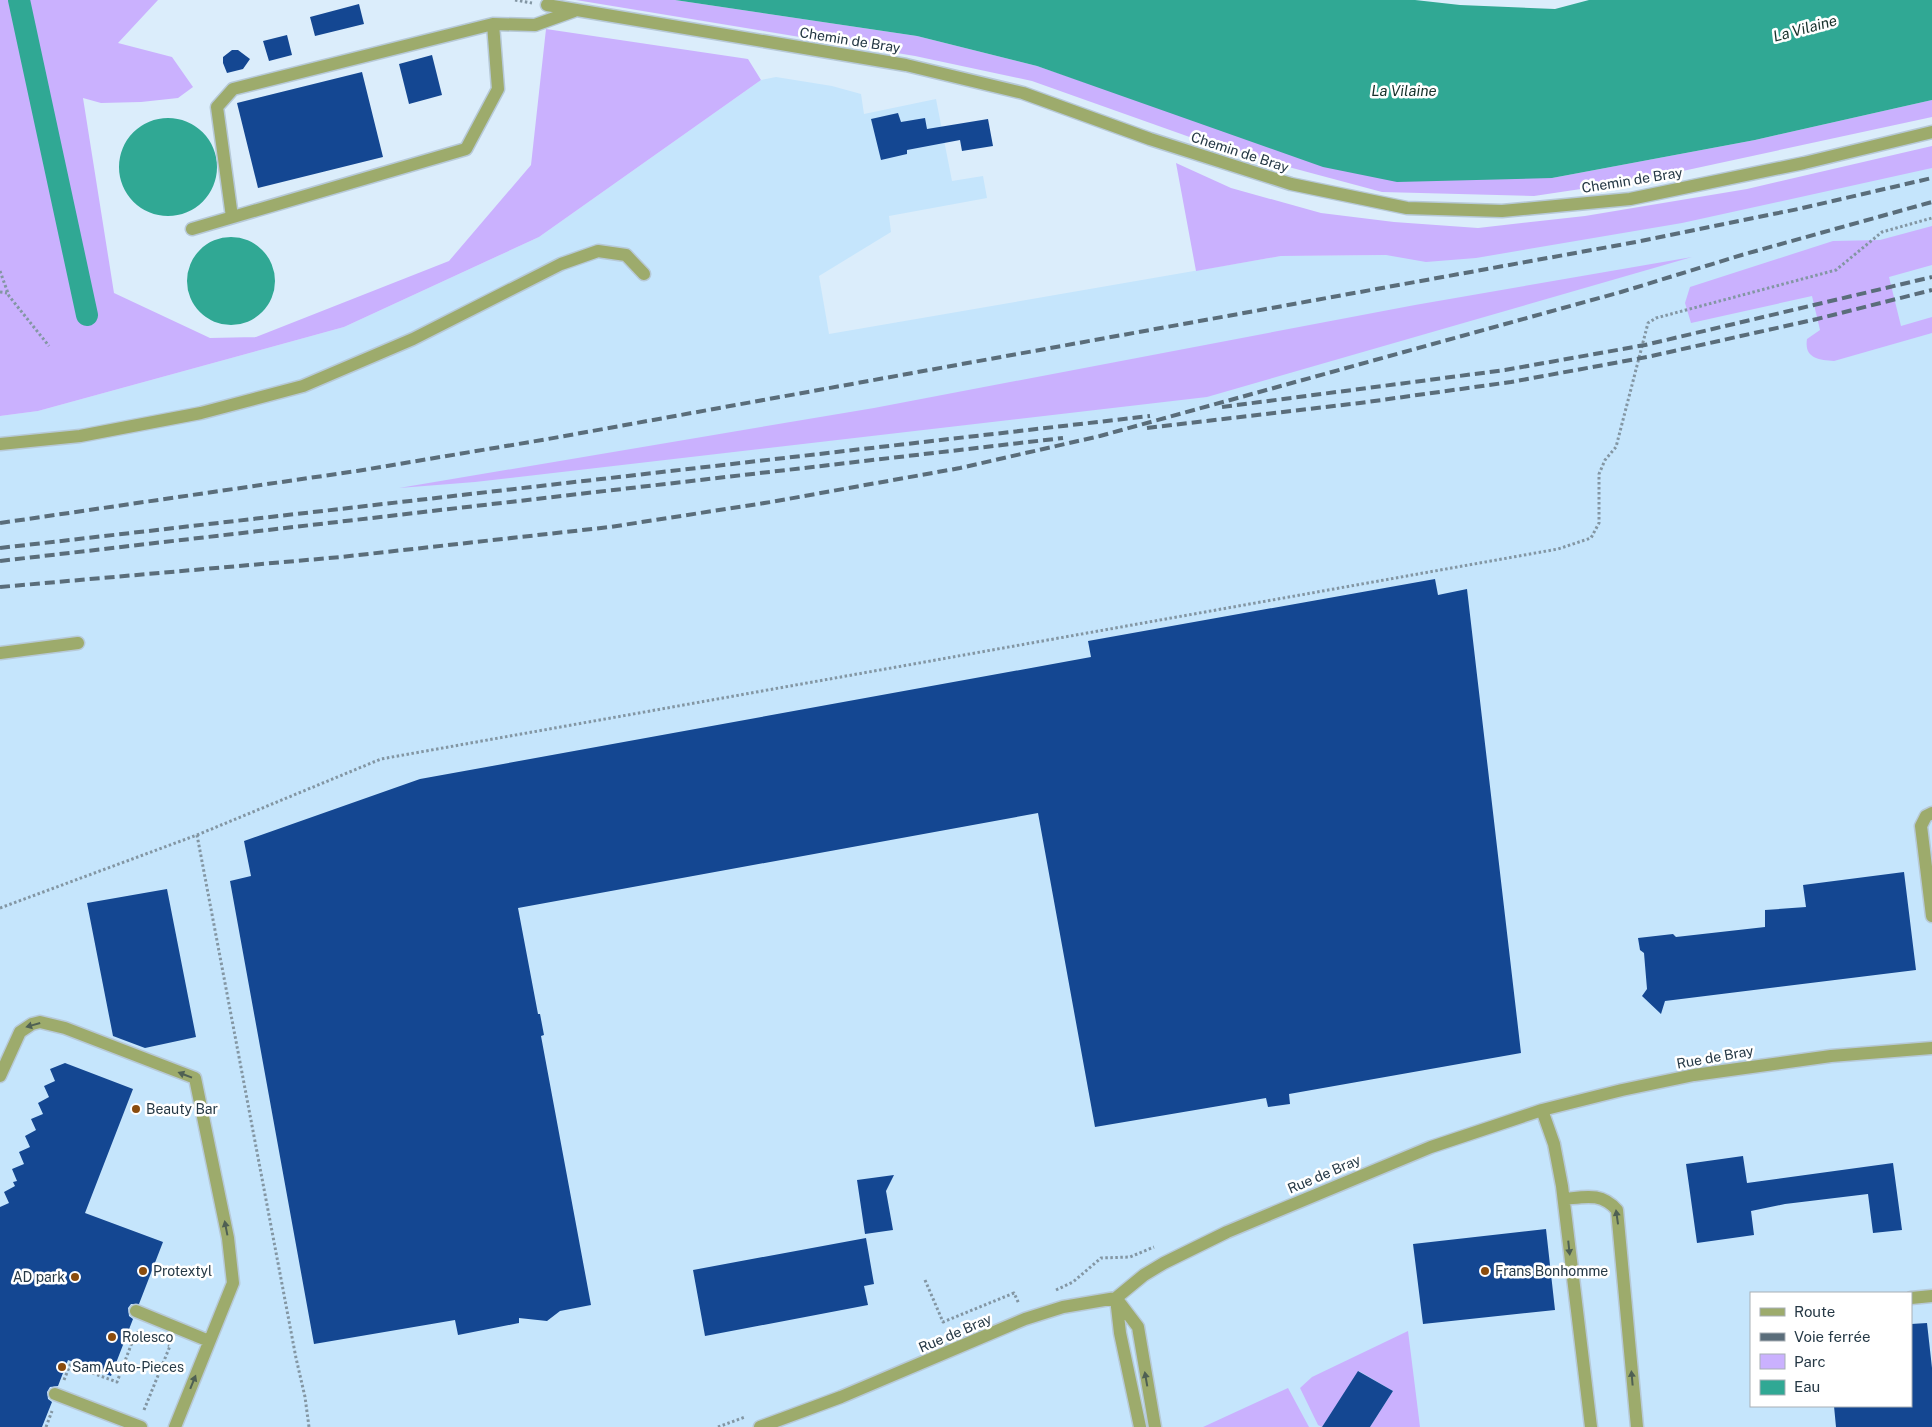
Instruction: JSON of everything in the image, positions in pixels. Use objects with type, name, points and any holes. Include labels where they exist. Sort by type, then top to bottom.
[{"type":"street","name":"Chemin de Bray","points":[[547,5],[915,67],[1022,93],[1150,139],[1291,184],[1407,208],[1502,211],[1630,199],[1804,164],[1932,132]]},
{"type":"street","points":[[232,217],[217,107],[233,89],[493,24],[535,26],[576,10]]},
{"type":"street","points":[[192,229],[466,149],[498,89],[493,24]]},
{"type":"street","points":[[0,444],[89,434],[201,413],[303,386],[413,339],[561,264],[598,251],[626,255],[644,274]]},
{"type":"street","points":[[0,653],[78,643]]},
{"type":"street","points":[[1932,813],[1926,816],[1921,826],[1932,916]]},
{"type":"street","points":[[0,1076],[12,1045],[20,1032],[32,1024],[40,1022],[65,1028],[195,1078],[228,1238],[233,1283],[174,1427]]},
{"type":"street","name":"Rue de Bray","points":[[760,1427],[841,1397],[1026,1319],[1064,1307],[1116,1298],[1144,1275],[1164,1263],[1228,1232],[1431,1147],[1542,1110],[1622,1090],[1694,1075],[1822,1057],[1932,1048]]},
{"type":"street","points":[[1542,1110],[1554,1144],[1564,1199],[1591,1427]]},
{"type":"street","points":[[1564,1199],[1595,1197],[1609,1201],[1617,1210],[1636,1427]]},
{"type":"street","points":[[1912,1298],[1932,1296]]},
{"type":"street","points":[[1116,1298],[1120,1333],[1140,1427]]},
{"type":"street","points":[[1116,1298],[1138,1327],[1155,1427]]},
{"type":"street","points":[[136,1311],[210,1340]]},
{"type":"street","points":[[56,1395],[139,1426]]},
{"type":"path","points":[[0,908],[197,836],[381,759],[1558,548],[1591,538],[1599,523],[1599,474],[1605,460],[1616,447],[1648,323],[1656,318],[1836,270],[1882,232],[1932,218]]},
{"type":"path","points":[[0,272],[8,293],[49,346]]},
{"type":"path","points":[[0,292],[8,293]]},
{"type":"path","points":[[197,836],[305,1397],[309,1427]]},
{"type":"path","points":[[926,1280],[943,1322],[1014,1293],[1026,1319]]},
{"type":"path","points":[[46,1427],[56,1395],[70,1365],[117,1382],[136,1332],[170,1346],[139,1426]]},
{"type":"shaded area","points":[[776,77],[832,86],[861,94],[864,114],[936,99],[952,181],[983,176],[987,198],[889,216],[891,232],[819,276],[829,334],[1281,256],[1386,255],[1555,229],[1932,157],[1932,1427],[0,1427],[0,416],[38,411],[344,327],[539,237],[761,80]]},
{"type":"green space","points":[[0,0],[158,0],[118,43],[172,57],[193,87],[178,98],[141,102],[101,103],[83,98],[114,293],[210,338],[256,337],[449,261],[531,165],[546,29],[748,59],[761,80],[539,237],[344,327],[38,411],[0,416]]},
{"type":"green space","points":[[576,0],[675,0],[917,36],[1037,66],[1087,83],[1552,178],[1755,140],[1932,100],[1932,117],[1641,180],[1534,196],[1382,192],[1229,151],[1032,81],[915,56]]},
{"type":"green space","points":[[1932,146],[1932,168],[1682,223],[1476,258],[1426,262],[1386,255],[1281,256],[1196,271],[1176,163],[1231,188],[1321,213],[1394,222],[1478,228],[1585,216],[1747,189]]},
{"type":"green space","points":[[1932,226],[1932,265],[1889,277],[1901,326],[1932,317],[1932,333],[1834,361],[1813,357],[1808,350],[1807,339],[1820,330],[1812,296],[1691,323],[1685,303],[1690,287],[1833,241],[1880,240]]},
{"type":"green space","points":[[1692,257],[1207,397],[475,482],[399,488],[874,408],[1415,305]]},
{"type":"green space","points":[[1408,1331],[1420,1427],[1370,1427],[1393,1391],[1359,1371],[1322,1427],[1318,1425],[1300,1388],[1312,1377]]},
{"type":"green space","points":[[1288,1388],[1309,1427],[1203,1427]]},
{"type":"water","name":"La Vilaine","points":[[675,0],[1415,0],[1460,5],[1555,9],[1589,0],[1932,0],[1932,100],[1755,140],[1552,178],[1397,182],[1323,167],[1037,66],[917,36]]},
{"type":"water","points":[[168,118],[187,121],[203,132],[214,148],[217,167],[214,186],[203,202],[187,213],[168,216],[149,213],[133,202],[122,186],[119,167],[122,148],[133,132],[149,121]]},
{"type":"water","points":[[231,237],[248,241],[262,250],[271,264],[275,281],[271,298],[262,312],[248,321],[231,325],[214,321],[200,312],[191,298],[187,281],[191,264],[200,250],[214,241]]},
{"type":"building","points":[[359,4],[364,24],[315,36],[310,17]]},
{"type":"building","points":[[287,35],[292,55],[269,61],[263,41]]},
{"type":"building","points":[[232,50],[238,50],[250,59],[243,69],[227,73],[223,57]]},
{"type":"building","points":[[432,55],[442,95],[409,104],[399,64]]},
{"type":"building","points":[[362,72],[383,157],[258,188],[237,103]]},
{"type":"building","points":[[898,113],[901,122],[925,118],[927,129],[988,119],[993,146],[962,151],[960,140],[907,150],[907,154],[881,160],[871,119]]},
{"type":"building","points":[[1435,579],[1438,595],[1467,589],[1521,1053],[1289,1094],[1290,1104],[1268,1107],[1266,1098],[1095,1127],[1038,813],[518,908],[538,1014],[540,1014],[544,1035],[541,1036],[591,1305],[560,1311],[547,1321],[519,1318],[519,1323],[458,1335],[455,1320],[314,1344],[230,881],[251,876],[244,841],[420,779],[1091,657],[1088,641]]},
{"type":"building","points":[[1904,872],[1916,970],[1665,1001],[1661,1014],[1642,996],[1647,989],[1644,953],[1640,950],[1638,938],[1673,934],[1676,937],[1765,927],[1765,910],[1806,907],[1803,885]]},
{"type":"building","points":[[167,889],[196,1037],[145,1048],[113,1036],[87,903]]},
{"type":"building","name":"AD park","points":[[65,1063],[133,1089],[85,1213],[163,1242],[139,1304],[131,1304],[128,1308],[129,1316],[133,1319],[111,1376],[68,1360],[58,1386],[50,1387],[47,1392],[48,1399],[52,1402],[42,1427],[0,1427],[0,1207],[9,1203],[4,1192],[15,1186],[13,1182],[17,1181],[12,1169],[24,1164],[19,1152],[30,1147],[25,1136],[36,1130],[31,1119],[43,1114],[38,1103],[49,1097],[44,1086],[55,1081],[50,1069]]},
{"type":"building","points":[[1743,1156],[1747,1183],[1893,1163],[1902,1230],[1873,1233],[1868,1194],[1785,1204],[1751,1211],[1754,1235],[1697,1243],[1686,1164]]},
{"type":"building","points":[[894,1175],[886,1191],[893,1230],[865,1234],[857,1180]]},
{"type":"building","points":[[1546,1229],[1555,1310],[1423,1324],[1413,1244]]},
{"type":"building","points":[[866,1238],[874,1284],[864,1286],[868,1305],[705,1336],[693,1270]]},
{"type":"building","points":[[1927,1323],[1932,1368],[1932,1427],[1836,1427],[1834,1407],[1912,1407],[1912,1324]]},
{"type":"building","points":[[1358,1371],[1393,1391],[1370,1427],[1322,1427]]},
{"type":"waterway","points":[[19,0],[87,315]]},
{"type":"railway","points":[[0,523],[357,471],[548,439],[1636,242],[1798,209],[1932,178]]},
{"type":"railway","points":[[0,587],[341,557],[610,527],[771,502],[960,468],[1100,436],[1621,292],[1745,254],[1932,202]]},
{"type":"railway","points":[[1222,407],[1505,370],[1645,345],[1932,277]]},
{"type":"railway","points":[[1147,428],[1360,403],[1511,382],[1647,357],[1817,319],[1932,290]]},
{"type":"railway","points":[[0,548],[1150,416]]},
{"type":"railway","points":[[0,561],[1063,438]]},
{"type":"place","name":"Beauty Bar","points":[[136,1109]]},
{"type":"place","name":"Protextyl","points":[[143,1271]]},
{"type":"place","name":"Frans Bonhomme","points":[[1485,1271]]},
{"type":"place","name":"AD park","points":[[75,1277]]},
{"type":"place","name":"Rolesco","points":[[112,1337]]},
{"type":"place","name":"Sam Auto-Pieces","points":[[62,1367]]}]
